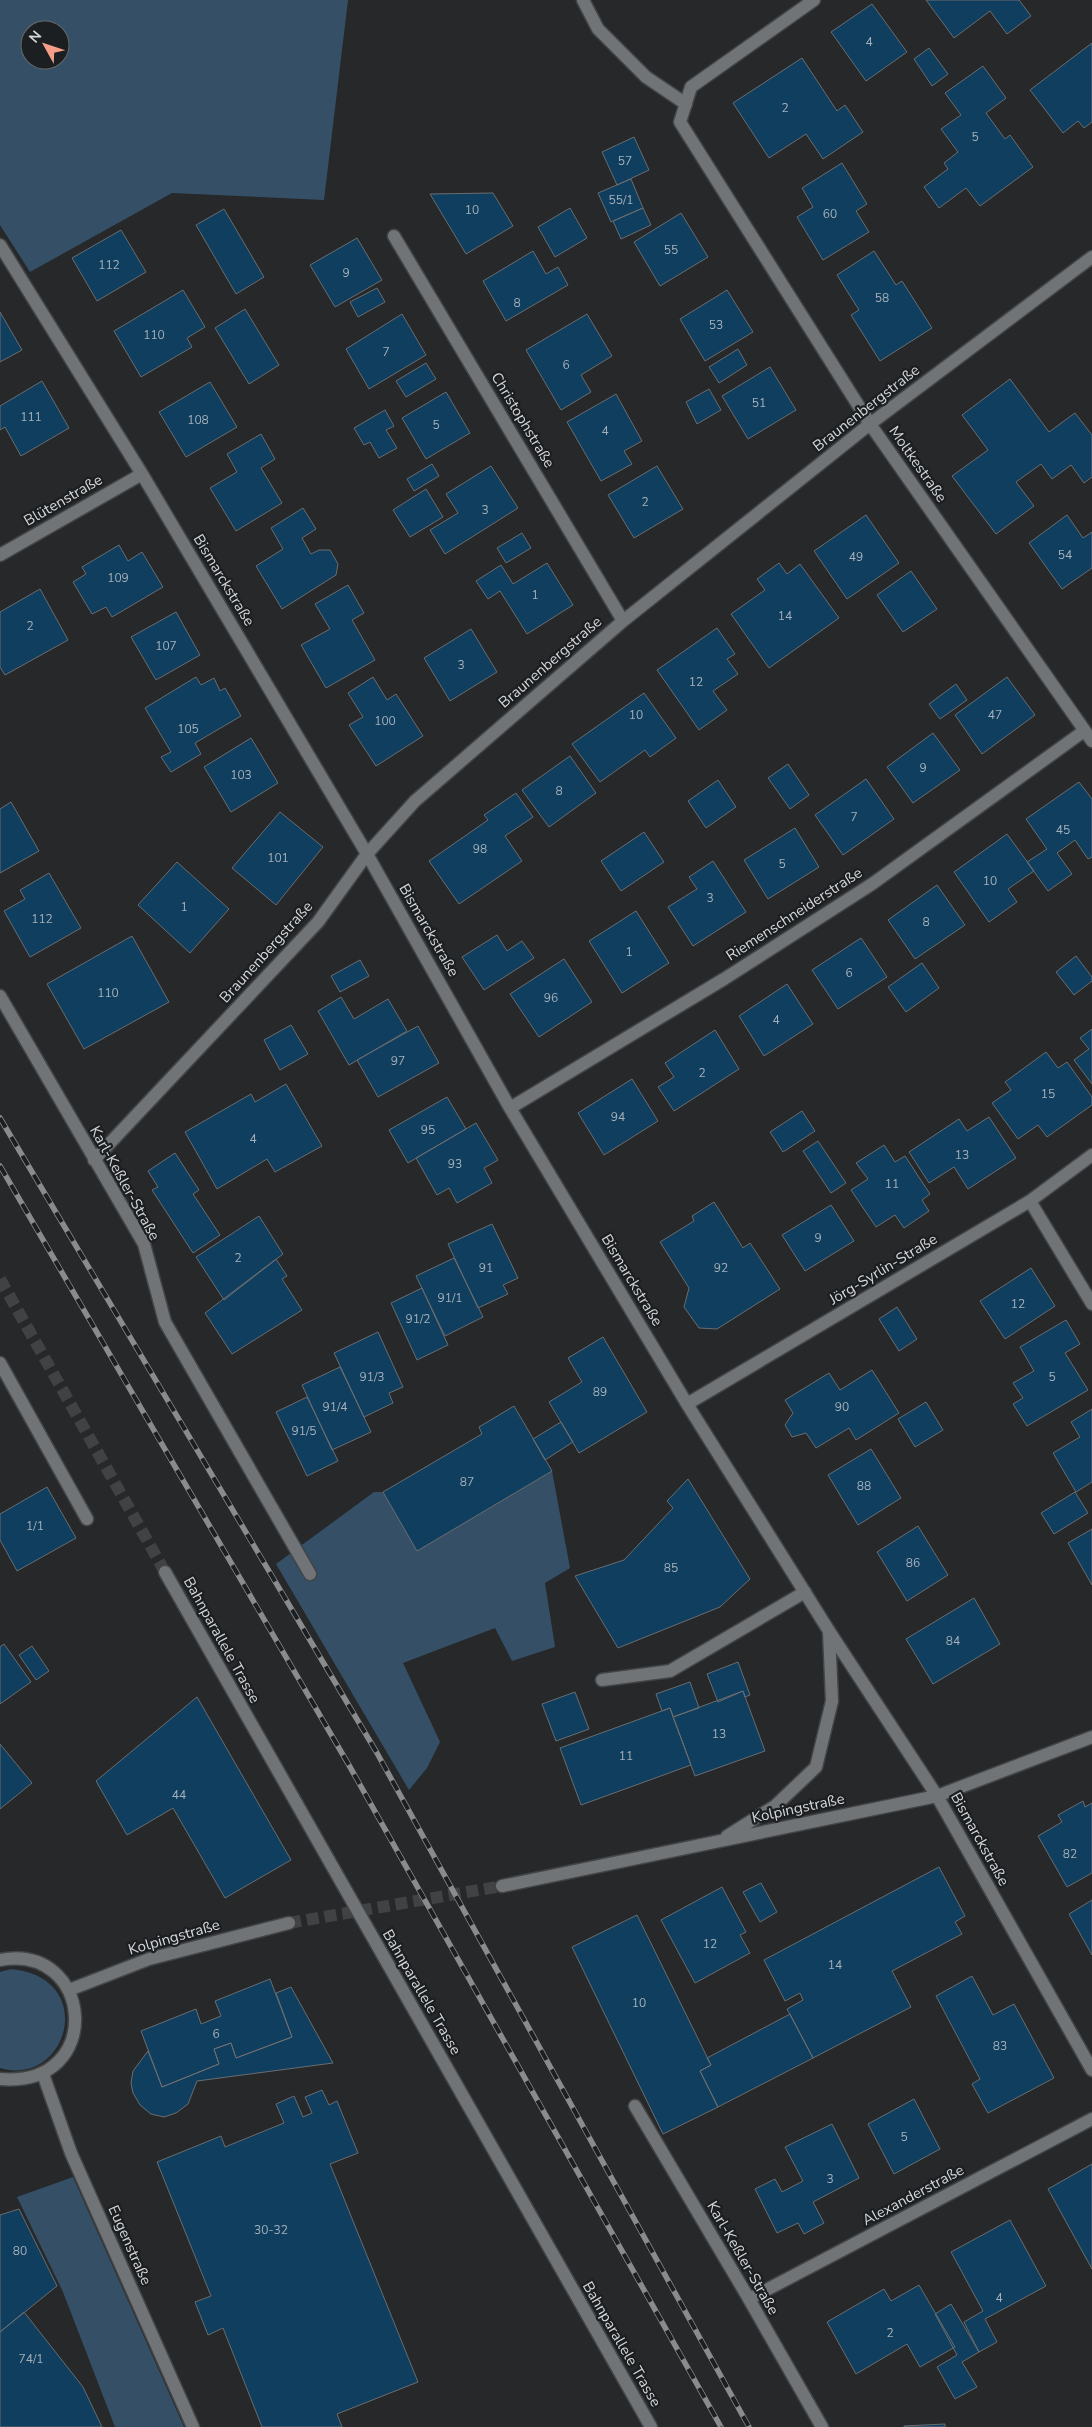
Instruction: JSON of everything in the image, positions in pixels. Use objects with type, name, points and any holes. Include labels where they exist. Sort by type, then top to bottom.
[{"type":"street","points":[[583,0],[598,29],[646,76],[686,104],[691,87],[814,0]]},
{"type":"street","name":"Moltkestraße","points":[[686,104],[680,122],[870,424],[1088,736]]},
{"type":"street","name":"Christophstraße","points":[[394,236],[623,621]]},
{"type":"street","name":"Bismarckstraße","points":[[0,245],[142,474],[367,854],[510,1108],[687,1404],[829,1631],[937,1796],[1092,2070]]},
{"type":"street","name":"Braunenbergstraße","points":[[94,1160],[318,922],[367,854],[415,801],[623,621],[870,424],[1092,258]]},
{"type":"street","name":"Blütenstraße","points":[[0,555],[142,474]]},
{"type":"street","name":"Riemenschneiderstraße","points":[[510,1108],[724,978],[872,884],[1088,736]]},
{"type":"street","name":"Karl-Keßler-Straße","points":[[0,996],[144,1244],[165,1322],[310,1574]]},
{"type":"street","name":"Jörg-Syrlin-Straße","points":[[687,1404],[1030,1201],[1092,1155]]},
{"type":"street","points":[[1030,1201],[1092,1304]]},
{"type":"street","points":[[0,1363],[87,1519]]},
{"type":"street","name":"Bahnparallele Trasse","points":[[165,1572],[651,2427]]},
{"type":"street","points":[[602,1680],[670,1671],[805,1592]]},
{"type":"street","name":"Bismarckstraße","points":[[718,1841],[775,1806],[816,1767],[832,1701],[829,1631]]},
{"type":"street","name":"Kolpingstraße","points":[[502,1886],[937,1796],[1092,1737]]},
{"type":"street","name":"Kolpingstraße","points":[[69,1990],[149,1959],[289,1923]]},
{"type":"street","points":[[0,1960],[13,1957],[36,1961],[55,1973],[69,1990],[76,2014],[73,2038],[62,2059],[43,2074],[21,2081],[0,2079]]},
{"type":"street","name":"Eugenstraße","points":[[43,2074],[71,2153],[193,2427]]},
{"type":"street","name":"Karl-Keßler-Straße","points":[[635,2106],[822,2427]]},
{"type":"street","name":"Alexanderstraße","points":[[749,2299],[1092,2120]]},
{"type":"shaded area","points":[[0,0],[348,0],[324,200],[172,193],[30,272],[0,225]]},
{"type":"shaded area","points":[[552,1471],[570,1568],[545,1583],[555,1647],[512,1661],[495,1628],[403,1663],[440,1742],[427,1768],[409,1790],[276,1564],[374,1492],[383,1492],[417,1550]]},
{"type":"shaded area","points":[[11,1969],[39,1976],[56,1991],[64,2009],[64,2029],[57,2048],[43,2062],[24,2070],[0,2068],[0,1972]]},
{"type":"shaded area","points":[[73,2177],[184,2427],[115,2427],[63,2292],[17,2197]]},
{"type":"building","points":[[926,0],[1019,0],[1031,16],[1007,34],[990,11],[954,38]]},
{"type":"building","points":[[872,4],[907,52],[866,81],[831,32]]},
{"type":"building","points":[[1092,43],[1092,122],[1084,128],[1078,121],[1063,133],[1030,90]]},
{"type":"building","points":[[929,48],[948,74],[932,86],[914,59]]},
{"type":"building","points":[[802,58],[837,111],[845,105],[863,132],[823,159],[806,134],[769,158],[733,103]]},
{"type":"building","points":[[983,66],[1006,98],[986,113],[1005,139],[1010,135],[1033,167],[980,206],[966,188],[939,208],[924,187],[948,169],[944,163],[958,152],[941,129],[961,115],[945,93]]},
{"type":"building","points":[[634,137],[649,170],[617,185],[602,152]]},
{"type":"building","points":[[842,163],[867,204],[856,211],[869,232],[823,260],[797,217],[813,207],[802,188]]},
{"type":"building","points":[[631,179],[643,208],[611,222],[598,193]]},
{"type":"building","points":[[493,193],[513,226],[466,254],[430,194]]},
{"type":"building","points":[[570,208],[587,238],[555,257],[538,227]]},
{"type":"building","points":[[643,208],[651,225],[621,239],[613,221]]},
{"type":"building","points":[[224,209],[264,277],[236,294],[196,225]]},
{"type":"building","points":[[681,213],[708,257],[660,286],[634,242]]},
{"type":"building","points":[[121,230],[146,272],[97,301],[72,258]]},
{"type":"building","points":[[357,238],[382,280],[335,307],[310,265]]},
{"type":"building","points":[[533,251],[546,274],[558,267],[568,285],[506,321],[483,281]]},
{"type":"building","points":[[874,251],[896,285],[902,281],[932,328],[880,361],[851,315],[859,310],[837,275]]},
{"type":"building","points":[[377,288],[385,302],[358,317],[350,302]]},
{"type":"building","points":[[183,290],[205,327],[187,338],[192,347],[141,377],[114,331]]},
{"type":"building","points":[[727,290],[753,332],[705,361],[680,319]]},
{"type":"building","points":[[245,309],[279,365],[249,384],[215,328]]},
{"type":"building","points":[[0,312],[22,350],[0,362]]},
{"type":"building","points":[[402,314],[426,355],[369,389],[346,349]]},
{"type":"building","points":[[587,314],[612,356],[581,375],[591,392],[561,410],[526,350]]},
{"type":"building","points":[[738,349],[747,365],[719,383],[709,367]]},
{"type":"building","points":[[426,363],[436,379],[406,397],[396,381]]},
{"type":"building","points":[[770,367],[796,410],[748,439],[722,396]]},
{"type":"building","points":[[1010,379],[1049,432],[1075,413],[1092,435],[1092,477],[1084,483],[1071,465],[1052,479],[1041,464],[1016,482],[1034,506],[996,534],[952,476],[988,450],[962,415]]},
{"type":"building","points":[[42,381],[69,428],[21,456],[5,427],[0,430],[0,406]]},
{"type":"building","points":[[210,382],[237,427],[186,457],[159,412]]},
{"type":"building","points":[[709,389],[721,410],[697,424],[686,402]]},
{"type":"building","points":[[446,392],[470,433],[426,459],[402,418]]},
{"type":"building","points":[[616,394],[642,441],[624,451],[632,464],[601,481],[567,422]]},
{"type":"building","points":[[385,410],[394,426],[386,430],[397,448],[379,458],[370,442],[364,445],[354,428]]},
{"type":"building","points":[[261,434],[275,459],[261,468],[282,503],[236,531],[210,488],[237,472],[227,454]]},
{"type":"building","points":[[432,464],[439,476],[414,491],[407,479]]},
{"type":"building","points":[[491,466],[518,508],[445,554],[430,530],[458,513],[446,494]]},
{"type":"building","points":[[657,466],[683,509],[634,538],[608,495]]},
{"type":"building","points":[[426,489],[443,517],[410,537],[393,510]]},
{"type":"building","points":[[303,508],[316,529],[302,538],[311,554],[319,550],[330,550],[338,564],[336,575],[282,609],[256,566],[283,549],[271,528]]},
{"type":"building","points":[[866,515],[899,563],[847,599],[814,551]]},
{"type":"building","points":[[1067,515],[1083,538],[1092,532],[1092,568],[1062,589],[1029,543]]},
{"type":"building","points":[[522,533],[531,548],[506,563],[497,548]]},
{"type":"building","points":[[119,545],[128,561],[142,552],[163,587],[112,617],[106,607],[92,614],[73,582],[86,574],[82,567]]},
{"type":"building","points":[[547,563],[573,605],[527,634],[500,591],[488,599],[476,581],[501,565],[513,584]]},
{"type":"building","points":[[779,563],[787,574],[800,564],[839,618],[769,668],[731,614],[765,590],[757,579]]},
{"type":"building","points":[[911,571],[937,609],[903,632],[877,595]]},
{"type":"building","points":[[348,585],[364,613],[352,620],[375,660],[326,688],[301,645],[330,629],[315,604]]},
{"type":"building","points":[[40,589],[68,640],[5,675],[0,667],[0,612]]},
{"type":"building","points":[[176,612],[200,655],[156,680],[131,637]]},
{"type":"building","points":[[717,628],[735,654],[727,659],[738,674],[713,691],[727,710],[699,730],[657,670]]},
{"type":"building","points":[[471,629],[497,672],[450,701],[424,658]]},
{"type":"building","points":[[196,677],[201,685],[214,678],[220,691],[225,688],[241,716],[195,743],[201,754],[171,772],[161,757],[171,752],[145,708]]},
{"type":"building","points":[[373,677],[387,700],[396,694],[423,736],[376,766],[349,725],[363,717],[348,693]]},
{"type":"building","points":[[1007,677],[1035,715],[982,754],[955,715]]},
{"type":"building","points":[[956,684],[967,700],[940,719],[929,704]]},
{"type":"building","points":[[644,693],[676,738],[650,757],[645,750],[600,782],[572,744]]},
{"type":"building","points":[[933,733],[960,770],[913,803],[887,767]]},
{"type":"building","points":[[251,738],[278,783],[231,812],[204,767]]},
{"type":"building","points":[[570,756],[596,793],[549,827],[522,790]]},
{"type":"building","points":[[788,764],[809,795],[790,809],[768,778]]},
{"type":"building","points":[[866,779],[894,819],[843,855],[815,815]]},
{"type":"building","points":[[718,780],[736,807],[706,828],[688,801]]},
{"type":"building","points":[[1079,782],[1092,799],[1092,857],[1088,859],[1075,840],[1057,853],[1072,874],[1048,891],[1027,862],[1047,849],[1026,819]]},
{"type":"building","points":[[516,793],[533,817],[505,836],[522,861],[459,904],[429,861],[488,820],[484,815]]},
{"type":"building","points":[[11,802],[39,851],[0,873],[0,809]]},
{"type":"building","points":[[280,812],[323,847],[276,905],[232,868]]},
{"type":"building","points":[[795,828],[819,867],[768,899],[744,860]]},
{"type":"building","points":[[644,832],[664,862],[621,891],[601,861]]},
{"type":"building","points":[[1007,834],[1034,871],[1008,889],[1017,902],[989,922],[954,872]]},
{"type":"building","points":[[713,861],[746,912],[693,946],[668,907],[697,889],[689,877]]},
{"type":"building","points":[[177,862],[229,909],[190,953],[138,905]]},
{"type":"building","points":[[49,873],[81,928],[30,957],[4,911],[25,899],[20,890]]},
{"type":"building","points":[[937,885],[965,925],[915,959],[888,920]]},
{"type":"building","points":[[636,911],[669,963],[622,993],[589,941]]},
{"type":"building","points":[[497,935],[507,951],[522,941],[534,958],[484,990],[462,957]]},
{"type":"building","points":[[132,936],[169,1002],[84,1049],[47,984]]},
{"type":"building","points":[[861,938],[887,977],[838,1009],[812,970]]},
{"type":"building","points":[[1076,956],[1092,977],[1092,981],[1074,995],[1056,972]]},
{"type":"building","points":[[564,959],[592,1002],[539,1037],[510,994]]},
{"type":"building","points":[[360,960],[369,976],[340,992],[331,976]]},
{"type":"building","points":[[922,963],[939,988],[906,1012],[888,987]]},
{"type":"building","points":[[787,984],[813,1024],[764,1056],[739,1016]]},
{"type":"building","points":[[341,997],[354,1019],[388,999],[407,1031],[349,1065],[318,1011]]},
{"type":"building","points":[[291,1025],[308,1054],[280,1070],[264,1040]]},
{"type":"building","points":[[418,1026],[439,1063],[378,1097],[357,1060]]},
{"type":"building","points":[[1092,1029],[1092,1084],[1074,1060],[1089,1049],[1080,1038]]},
{"type":"building","points":[[715,1030],[739,1069],[674,1111],[658,1087],[674,1077],[665,1063]]},
{"type":"building","points":[[1046,1052],[1058,1068],[1067,1062],[1092,1097],[1092,1105],[1047,1137],[1038,1125],[1018,1139],[992,1103],[1011,1090],[1005,1082]]},
{"type":"building","points":[[632,1079],[658,1121],[604,1155],[578,1113]]},
{"type":"building","points":[[286,1084],[322,1146],[275,1172],[267,1159],[217,1189],[185,1132],[251,1094],[255,1102]]},
{"type":"building","points":[[447,1097],[466,1129],[408,1163],[389,1130]]},
{"type":"building","points":[[802,1111],[815,1131],[783,1152],[770,1132]]},
{"type":"building","points":[[989,1117],[1016,1158],[968,1189],[954,1167],[929,1183],[909,1152],[959,1119],[967,1131]]},
{"type":"building","points":[[476,1123],[498,1160],[484,1168],[492,1183],[457,1203],[449,1188],[437,1195],[416,1158]]},
{"type":"building","points":[[818,1141],[846,1183],[831,1193],[803,1151]]},
{"type":"building","points":[[884,1145],[895,1162],[905,1156],[930,1194],[922,1200],[929,1211],[904,1228],[895,1215],[876,1227],[851,1190],[868,1179],[856,1163]]},
{"type":"building","points":[[175,1153],[199,1190],[193,1194],[220,1235],[193,1253],[152,1190],[158,1187],[148,1171]]},
{"type":"building","points":[[714,1202],[743,1248],[750,1243],[780,1289],[717,1329],[699,1328],[684,1307],[689,1288],[660,1242],[694,1221],[692,1216]]},
{"type":"building","points":[[831,1205],[854,1241],[805,1271],[782,1235]]},
{"type":"building","points":[[259,1216],[283,1254],[224,1300],[196,1257]]},
{"type":"building","points":[[492,1224],[518,1278],[503,1285],[508,1294],[478,1308],[448,1244]]},
{"type":"building","points":[[454,1258],[483,1317],[445,1336],[416,1276]]},
{"type":"building","points":[[276,1259],[287,1276],[282,1279],[302,1310],[232,1354],[205,1313]]},
{"type":"building","points":[[1031,1268],[1055,1306],[1005,1339],[980,1301]]},
{"type":"building","points":[[422,1288],[448,1345],[417,1360],[391,1303]]},
{"type":"building","points":[[897,1307],[917,1339],[899,1351],[879,1319]]},
{"type":"building","points":[[1066,1320],[1080,1344],[1065,1353],[1088,1390],[1027,1426],[1013,1404],[1023,1398],[1013,1383],[1034,1371],[1020,1347]]},
{"type":"building","points":[[378,1332],[403,1387],[389,1393],[393,1403],[364,1417],[334,1353]]},
{"type":"building","points":[[603,1337],[647,1412],[579,1453],[549,1402],[582,1382],[568,1358]]},
{"type":"building","points":[[340,1367],[371,1432],[332,1450],[302,1385]]},
{"type":"building","points":[[872,1370],[899,1413],[856,1440],[849,1428],[816,1448],[806,1433],[792,1437],[785,1425],[793,1413],[785,1400],[829,1373],[840,1390]]},
{"type":"building","points":[[307,1397],[338,1461],[307,1476],[276,1412]]},
{"type":"building","points":[[926,1402],[943,1430],[915,1447],[898,1419]]},
{"type":"building","points":[[514,1406],[552,1471],[417,1551],[383,1492],[482,1434],[479,1427]]},
{"type":"building","points":[[1092,1409],[1092,1482],[1076,1492],[1053,1453],[1080,1437],[1071,1422]]},
{"type":"building","points":[[561,1422],[573,1442],[545,1460],[533,1439]]},
{"type":"building","points":[[871,1449],[901,1498],[858,1525],[828,1475]]},
{"type":"building","points":[[688,1479],[750,1579],[720,1607],[618,1648],[575,1576],[624,1560],[673,1508],[667,1501]]},
{"type":"building","points":[[47,1487],[76,1538],[17,1571],[0,1540],[0,1514]]},
{"type":"building","points":[[1075,1492],[1088,1513],[1054,1534],[1041,1513]]},
{"type":"building","points":[[918,1526],[948,1575],[907,1601],[877,1552]]},
{"type":"building","points":[[1092,1529],[1092,1585],[1068,1543]]},
{"type":"building","points":[[974,1598],[1000,1644],[933,1684],[906,1639]]},
{"type":"building","points":[[4,1644],[31,1682],[0,1704],[0,1647]]},
{"type":"building","points":[[32,1646],[49,1671],[36,1680],[19,1655]]},
{"type":"building","points":[[738,1662],[750,1695],[745,1697],[743,1691],[718,1702],[707,1674]]},
{"type":"building","points":[[690,1682],[699,1708],[673,1717],[670,1708],[662,1711],[656,1694]]},
{"type":"building","points":[[743,1691],[765,1751],[695,1776],[673,1717]]},
{"type":"building","points":[[575,1692],[589,1729],[556,1741],[542,1704]]},
{"type":"building","points":[[197,1697],[291,1860],[225,1898],[173,1808],[127,1835],[96,1781]]},
{"type":"building","points":[[670,1708],[691,1765],[581,1805],[560,1748]]},
{"type":"building","points":[[0,1744],[32,1783],[0,1809]]},
{"type":"building","points":[[1083,1801],[1085,1807],[1092,1803],[1092,1873],[1067,1887],[1038,1836],[1062,1822],[1058,1815]]},
{"type":"building","points":[[939,1867],[965,1916],[955,1922],[962,1934],[892,1971],[911,2007],[813,2058],[787,2009],[803,2000],[800,1993],[785,2001],[764,1960]]},
{"type":"building","points":[[761,1883],[777,1912],[760,1922],[743,1892]]},
{"type":"building","points":[[722,1887],[746,1932],[740,1935],[750,1953],[695,1983],[661,1920]]},
{"type":"building","points":[[1092,1900],[1092,1955],[1069,1914]]},
{"type":"building","points":[[637,1915],[711,2065],[700,2071],[718,2107],[663,2134],[572,1947]]},
{"type":"building","points":[[972,1976],[993,2015],[1014,2004],[1054,2078],[988,2113],[972,2084],[980,2079],[936,1996]]},
{"type":"building","points":[[270,1979],[292,2037],[236,2058],[231,2043],[214,2049],[219,2064],[162,2087],[141,2031],[196,2009],[201,2024],[221,2016],[215,2001]]},
{"type":"building","points":[[291,1987],[333,2063],[197,2081],[188,2104],[176,2113],[164,2117],[151,2114],[140,2105],[133,2093],[131,2083],[133,2071],[148,2051],[162,2087],[219,2064],[214,2049],[231,2043],[236,2058],[292,2037],[276,1993]]},
{"type":"building","points":[[790,2014],[813,2058],[718,2107],[700,2071],[711,2065],[707,2058]]},
{"type":"building","points":[[322,2090],[329,2105],[337,2101],[358,2153],[330,2164],[418,2382],[337,2414],[342,2427],[262,2427],[223,2328],[208,2335],[195,2302],[211,2296],[157,2162],[221,2136],[225,2147],[284,2123],[276,2104],[294,2096],[303,2117],[312,2113],[305,2097]]},
{"type":"building","points":[[914,2099],[940,2149],[894,2174],[868,2124]]},
{"type":"building","points":[[832,2124],[859,2178],[813,2202],[824,2223],[804,2234],[798,2223],[777,2233],[755,2189],[775,2179],[782,2192],[803,2181],[785,2147]]},
{"type":"building","points":[[1092,2164],[1092,2269],[1048,2189]]},
{"type":"building","points":[[19,2209],[57,2286],[0,2332],[0,2215]]},
{"type":"building","points":[[1010,2220],[1046,2286],[985,2319],[997,2342],[979,2352],[964,2322],[983,2311],[951,2252]]},
{"type":"building","points":[[919,2285],[955,2347],[920,2367],[907,2344],[856,2374],[827,2322],[884,2289],[891,2301]]},
{"type":"building","points":[[951,2304],[979,2352],[962,2362],[977,2387],[955,2399],[937,2367],[957,2355],[935,2314]]},
{"type":"building","points":[[24,2312],[83,2387],[102,2427],[0,2427],[0,2332]]},
{"type":"building","points":[[945,2424],[945,2427],[904,2427],[904,2426]]},
{"type":"tunnel","points":[[0,1279],[165,1572]]},
{"type":"tunnel","points":[[289,1923],[502,1886]]},
{"type":"railway","points":[[0,1118],[377,1753],[749,2427]]},
{"type":"railway","points":[[0,1166],[350,1767],[721,2427]]}]
